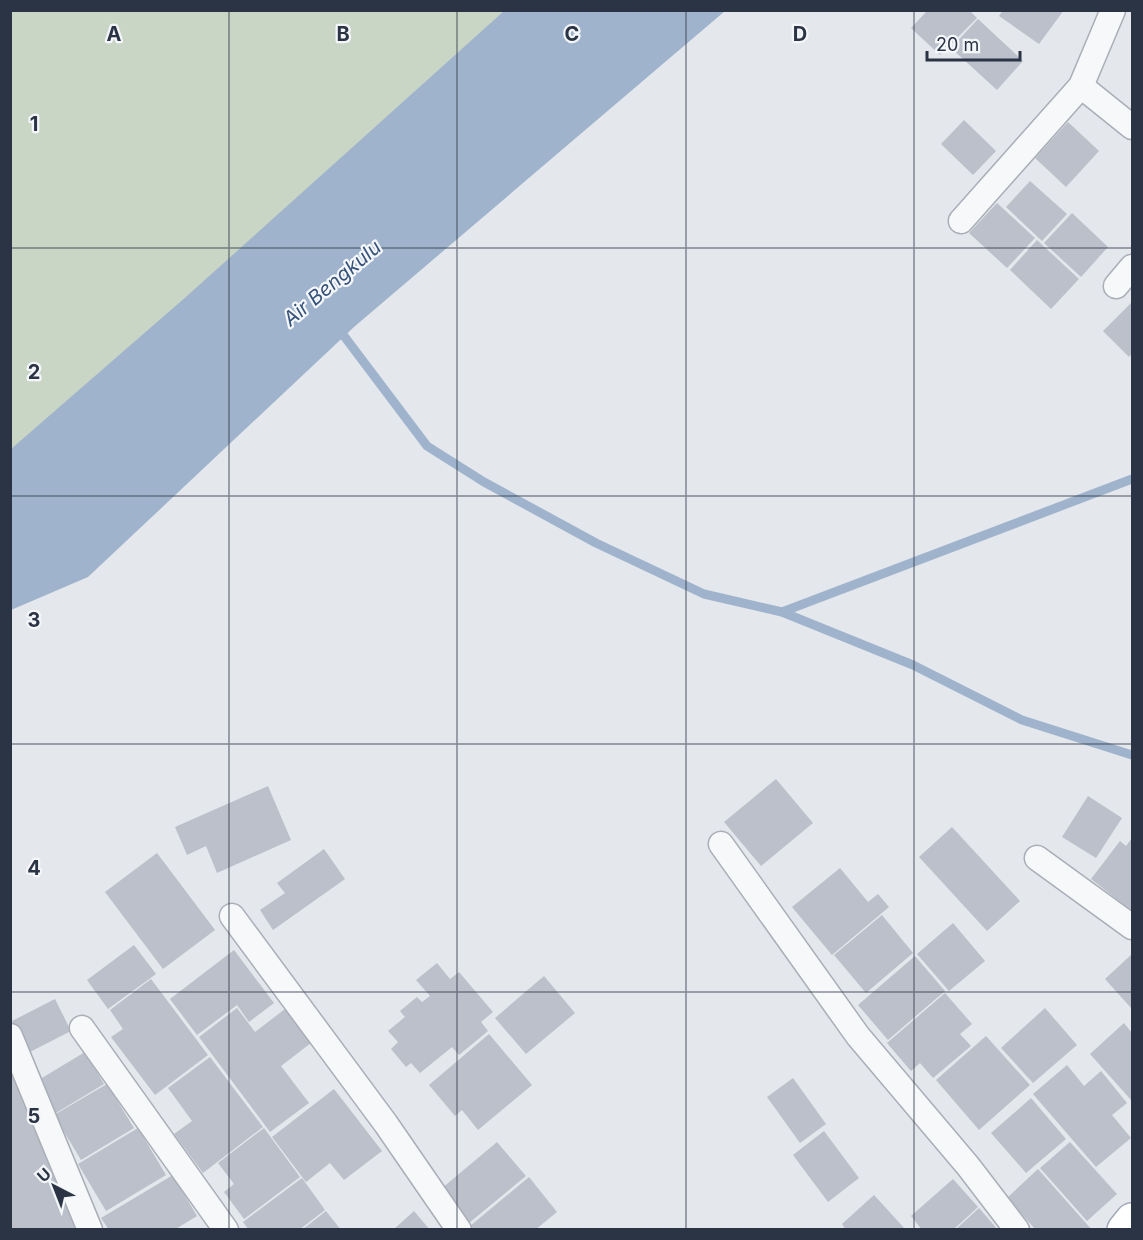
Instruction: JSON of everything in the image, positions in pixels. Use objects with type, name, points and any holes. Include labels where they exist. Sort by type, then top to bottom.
[{"type":"main road","points":[[1124,1230],[1132,1220]]},
{"type":"street","points":[[961,221],[1081,86],[1113,10]]},
{"type":"street","points":[[1081,86],[1132,127]]},
{"type":"street","points":[[1116,286],[1132,267]]},
{"type":"street","points":[[721,844],[858,1036],[968,1166],[1017,1230]]},
{"type":"street","points":[[1037,858],[1132,927]]},
{"type":"street","points":[[232,916],[386,1124],[459,1230]]},
{"type":"street","points":[[82,1028],[222,1228]]},
{"type":"street","points":[[10,1036],[90,1230]]},
{"type":"green space","points":[[11,11],[536,11],[11,494]]},
{"type":"water","name":"Air Bengkulu","points":[[504,11],[725,11],[354,327],[88,577],[11,610],[11,449],[187,296]]},
{"type":"building","points":[[928,10],[969,10],[977,18],[940,55],[911,28]]},
{"type":"building","points":[[1003,10],[1064,10],[1039,44],[999,16]]},
{"type":"building","points":[[978,19],[1023,61],[997,90],[951,48]]},
{"type":"building","points":[[964,120],[996,151],[973,175],[941,144]]},
{"type":"building","points":[[1068,122],[1099,151],[1066,187],[1035,158]]},
{"type":"building","points":[[1030,181],[1067,214],[1042,241],[1006,207]]},
{"type":"building","points":[[997,203],[1035,238],[1007,268],[969,233]]},
{"type":"building","points":[[1072,213],[1108,247],[1081,277],[1044,243]]},
{"type":"building","points":[[1037,240],[1079,279],[1051,309],[1010,270]]},
{"type":"building","points":[[1132,302],[1132,353],[1129,357],[1103,331]]},
{"type":"building","points":[[776,779],[813,823],[761,866],[724,822]]},
{"type":"building","points":[[268,786],[291,840],[217,873],[206,846],[187,855],[175,827]]},
{"type":"building","points":[[1088,796],[1122,818],[1096,858],[1062,837]]},
{"type":"building","points":[[952,827],[1020,901],[987,931],[919,857]]},
{"type":"building","points":[[1132,838],[1132,911],[1091,879],[1120,841],[1126,846]]},
{"type":"building","points":[[324,849],[345,879],[273,930],[260,910],[285,893],[277,883]]},
{"type":"building","points":[[157,853],[215,930],[163,969],[105,892]]},
{"type":"building","points":[[840,868],[868,902],[878,894],[889,907],[832,955],[792,907]]},
{"type":"building","points":[[882,915],[913,953],[866,993],[834,955]]},
{"type":"building","points":[[953,923],[985,961],[949,991],[917,954]]},
{"type":"building","points":[[134,945],[156,974],[108,1009],[87,980]]},
{"type":"building","points":[[234,950],[274,1003],[249,1022],[237,1005],[197,1035],[170,999]]},
{"type":"building","points":[[1132,954],[1132,1009],[1105,979]]},
{"type":"building","points":[[915,956],[945,991],[888,1040],[858,1005]]},
{"type":"building","points":[[437,963],[450,979],[459,972],[493,1012],[481,1022],[488,1031],[459,1055],[452,1047],[420,1073],[411,1063],[406,1067],[391,1049],[398,1042],[388,1031],[405,1017],[400,1011],[417,997],[422,1002],[430,996],[416,980]]},
{"type":"building","points":[[544,976],[575,1013],[526,1054],[495,1018]]},
{"type":"building","points":[[151,979],[208,1055],[155,1095],[111,1037],[123,1029],[110,1010]]},
{"type":"building","points":[[945,993],[972,1024],[960,1034],[971,1046],[933,1078],[920,1063],[911,1071],[887,1043]]},
{"type":"building","points":[[55,999],[71,1031],[28,1053],[12,1021]]},
{"type":"building","points":[[237,1008],[255,1032],[285,1009],[311,1043],[281,1066],[309,1103],[270,1132],[199,1037]]},
{"type":"building","points":[[1045,1008],[1077,1045],[1033,1083],[1001,1048]]},
{"type":"building","points":[[1124,1023],[1132,1033],[1132,1101],[1090,1054]]},
{"type":"building","points":[[489,1034],[532,1085],[478,1130],[462,1110],[455,1116],[429,1085]]},
{"type":"building","points":[[986,1036],[1030,1085],[979,1130],[936,1080]]},
{"type":"building","points":[[10,1047],[85,1230],[10,1230]]},
{"type":"building","points":[[85,1052],[104,1084],[56,1113],[37,1081]]},
{"type":"building","points":[[210,1057],[263,1127],[203,1173],[174,1134],[192,1121],[168,1088]]},
{"type":"building","points":[[1067,1065],[1084,1086],[1101,1071],[1127,1103],[1112,1115],[1131,1138],[1096,1167],[1033,1094]]},
{"type":"building","points":[[793,1078],[826,1124],[800,1143],[767,1097]]},
{"type":"building","points":[[107,1084],[134,1128],[81,1160],[54,1115]]},
{"type":"building","points":[[334,1089],[382,1151],[344,1180],[330,1163],[306,1182],[272,1137]]},
{"type":"building","points":[[1031,1098],[1066,1139],[1026,1173],[991,1133]]},
{"type":"building","points":[[138,1128],[166,1175],[106,1211],[78,1164]]},
{"type":"building","points":[[264,1128],[300,1177],[244,1219],[224,1192],[234,1184],[218,1163]]},
{"type":"building","points":[[824,1131],[859,1178],[828,1202],[793,1155]]},
{"type":"building","points":[[497,1142],[526,1176],[469,1223],[441,1189]]},
{"type":"building","points":[[1070,1142],[1117,1194],[1087,1221],[1040,1168]]},
{"type":"building","points":[[1038,1169],[1092,1230],[1036,1230],[1007,1198]]},
{"type":"building","points":[[173,1175],[197,1216],[174,1230],[109,1230],[101,1218]]},
{"type":"building","points":[[529,1177],[557,1212],[535,1230],[473,1230],[470,1226]]},
{"type":"building","points":[[302,1178],[325,1210],[299,1230],[249,1230],[243,1222]]},
{"type":"building","points":[[953,1179],[978,1207],[953,1230],[922,1230],[911,1216]]},
{"type":"building","points":[[874,1195],[906,1230],[846,1230],[842,1224]]},
{"type":"building","points":[[979,1208],[998,1230],[955,1230]]},
{"type":"building","points":[[326,1211],[341,1230],[302,1230]]},
{"type":"building","points":[[414,1211],[430,1230],[393,1230]]},
{"type":"waterway","points":[[338,328],[427,446],[484,482],[596,543],[704,594],[782,612],[913,665],[1022,720],[1132,755]]},
{"type":"waterway","points":[[782,612],[1132,479]]}]
